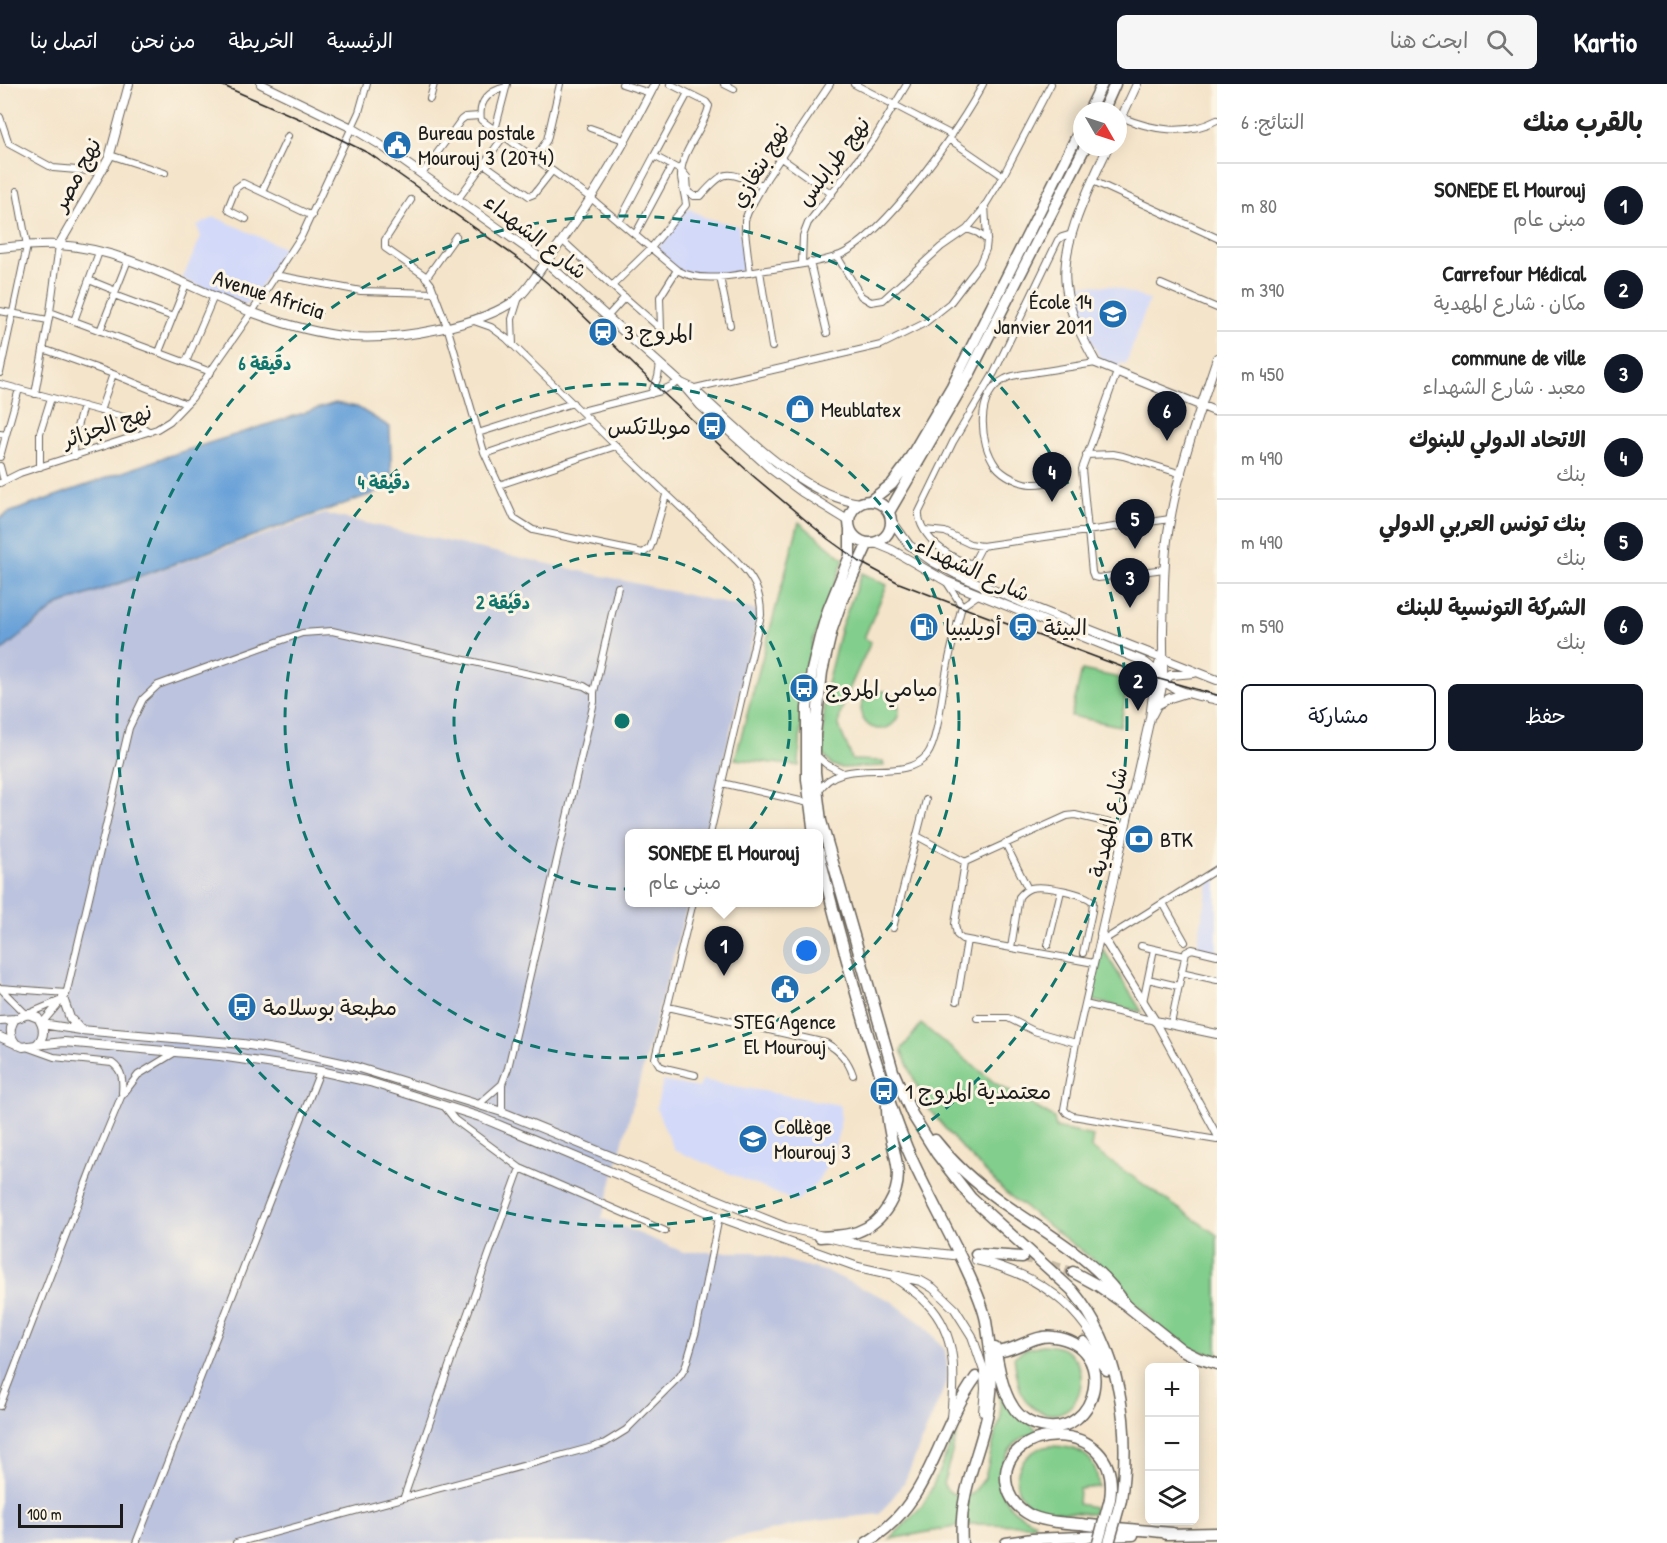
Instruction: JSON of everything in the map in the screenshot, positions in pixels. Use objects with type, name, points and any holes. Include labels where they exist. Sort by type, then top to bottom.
[{"type":"highway","points":[[1093,102],[1102,84]]},
{"type":"highway","points":[[1107,102],[1115,84]]},
{"type":"highway","points":[[813,829],[809,803],[807,708],[812,670],[828,610],[850,556],[850,514],[892,484],[904,468],[952,386],[1073,144]]},
{"type":"highway","points":[[849,525],[857,539],[871,543],[880,541],[889,532],[890,516],[970,373],[1080,156]]},
{"type":"highway","points":[[866,502],[881,504],[890,516]]},
{"type":"highway","points":[[871,543],[842,600],[832,629],[822,672],[817,707],[815,754],[821,821],[890,1060],[904,1097],[924,1134],[962,1188],[989,1216],[1062,1281],[1082,1303],[1099,1330],[1114,1368],[1125,1432],[1125,1456],[1115,1499],[1109,1543]]},
{"type":"highway","points":[[823,867],[859,1005],[888,1099],[915,1168],[976,1287],[1008,1398],[1019,1414],[1036,1425],[1057,1427],[1075,1419],[1089,1405],[1094,1393],[1095,1373],[1088,1356],[1076,1344],[1060,1338],[1044,1337],[1002,1351],[1027,1335],[1042,1331],[1073,1335],[1085,1342],[1107,1370]]},
{"type":"highway","points":[[904,1097],[942,1149],[965,1173],[999,1200],[1070,1249],[1111,1286],[1126,1305]]},
{"type":"highway","points":[[820,1237],[863,1229],[881,1216],[892,1200],[897,1187],[898,1172],[888,1121],[888,1099]]},
{"type":"highway","points":[[976,1257],[1022,1257]]},
{"type":"highway","points":[[1073,1272],[1126,1305],[1182,1350],[1217,1364]]},
{"type":"highway","points":[[962,1543],[962,1512],[968,1479],[990,1402],[990,1354],[984,1311]]},
{"type":"highway","points":[[866,1543],[890,1526],[910,1504],[976,1377]]},
{"type":"highway","points":[[1098,1543],[1115,1499],[1107,1463],[1094,1447],[1077,1438],[1047,1437],[1029,1442],[1014,1455],[1007,1471],[1006,1484],[1012,1499],[1033,1516],[1055,1521],[1172,1533]]},
{"type":"highway","points":[[1006,1543],[1032,1539],[1217,1533]]},
{"type":"main road","name":"نهج مصر","points":[[59,245],[110,155],[129,84]]},
{"type":"main road","name":"شارع الشهداء","points":[[261,84],[352,128],[422,174],[546,262],[690,391],[784,468],[806,483],[842,501],[866,502]]},
{"type":"main road","points":[[1127,106],[1137,84]]},
{"type":"main road","name":"Avenue Africia","points":[[0,248],[59,245],[99,252],[128,260],[252,312],[299,327],[350,337],[379,337],[473,320],[519,297],[563,241],[592,199],[653,88]]},
{"type":"main road","points":[[1104,156],[1072,234],[1066,266],[1066,289],[1073,315],[1096,363],[1217,412]]},
{"type":"main road","points":[[1150,718],[1157,705],[1164,681],[1162,655],[1164,569],[1170,519],[1200,406],[1217,358]]},
{"type":"main road","name":"شارع الشهداء","points":[[690,391],[737,440],[771,469],[849,525]]},
{"type":"main road","name":"شارع الشهداء","points":[[890,516],[909,545],[933,562],[956,574],[1024,604],[1162,655],[1217,680]]},
{"type":"main road","name":"شارع الشهداء","points":[[871,543],[892,550],[946,581],[978,596],[1143,661],[1157,670],[1164,681]]},
{"type":"main road","points":[[1150,718],[1157,670],[1162,655]]},
{"type":"main road","points":[[1154,688],[1171,675],[1200,673]]},
{"type":"main road","points":[[1164,681],[1188,692],[1217,700]]},
{"type":"main road","points":[[1157,705],[1188,692]]},
{"type":"main road","name":"شارع المهدية","points":[[1103,937],[1150,718]]},
{"type":"main road","points":[[1103,937],[1155,1021],[1217,1035]]},
{"type":"main road","points":[[64,997],[70,1018],[81,1030]]},
{"type":"main road","points":[[17,1044],[10,1029],[22,1016]]},
{"type":"main road","points":[[0,1020],[33,1016],[42,1023],[81,1030],[243,1044],[373,1070],[502,1112],[574,1139],[767,1221],[820,1237],[856,1244],[953,1255]]},
{"type":"main road","points":[[33,1046],[43,1036],[42,1023]]},
{"type":"main road","points":[[0,1037],[17,1044],[33,1046],[64,1042],[219,1056],[320,1071],[370,1082],[480,1117],[719,1217],[858,1268],[915,1279],[933,1288],[955,1308],[976,1346],[984,1371],[985,1397],[982,1433]]},
{"type":"main road","points":[[976,1257],[1022,1274],[1054,1293],[1088,1328],[1120,1395]]},
{"type":"main road","points":[[891,1275],[930,1305],[946,1334],[955,1367],[950,1425]]},
{"type":"street","name":"نهج الجزائر","points":[[2,482],[20,472],[150,432],[170,422],[211,372],[302,235],[359,112],[367,84]]},
{"type":"street","points":[[430,99],[434,84]]},
{"type":"street","points":[[535,158],[547,140],[560,84]]},
{"type":"street","points":[[622,84],[653,88]]},
{"type":"street","points":[[612,286],[651,248],[686,205],[682,171],[689,148],[709,106],[706,102],[670,84]]},
{"type":"street","points":[[724,84],[734,89]]},
{"type":"street","name":"نهج بنغازي","points":[[750,273],[745,220],[763,185],[830,84]]},
{"type":"street","points":[[854,84],[951,137],[1003,176]]},
{"type":"street","name":"نهج طرابلس","points":[[802,264],[805,230],[811,219],[874,139],[907,84]]},
{"type":"street","points":[[837,256],[861,296],[871,302],[882,300],[941,247],[967,229],[1003,176],[1051,84]]},
{"type":"street","points":[[506,85],[488,94],[481,106],[480,116],[483,122],[592,199],[677,270],[698,276],[720,277],[837,256],[855,245],[882,222],[903,199],[951,137],[981,85]]},
{"type":"street","points":[[495,130],[506,85]]},
{"type":"street","points":[[619,222],[688,93]]},
{"type":"street","points":[[422,174],[463,118],[480,116]]},
{"type":"street","points":[[0,117],[9,144],[25,154],[49,167],[101,172]]},
{"type":"street","points":[[1127,122],[1162,129],[1186,129],[1217,120]]},
{"type":"street","points":[[590,128],[624,140]]},
{"type":"street","points":[[262,191],[288,136]]},
{"type":"street","points":[[458,199],[504,136]]},
{"type":"street","points":[[110,155],[165,173]]},
{"type":"street","points":[[654,156],[682,171],[687,177],[688,192],[694,196],[701,196],[720,176],[726,174],[763,185]]},
{"type":"street","points":[[781,158],[832,194]]},
{"type":"street","points":[[484,164],[529,196],[534,194],[552,171]]},
{"type":"street","points":[[635,236],[672,166]]},
{"type":"street","points":[[1093,181],[1217,238]]},
{"type":"street","points":[[246,219],[228,208],[236,188],[243,183],[312,216]]},
{"type":"street","points":[[0,373],[3,347],[13,314],[27,246],[17,191]]},
{"type":"street","points":[[411,200],[384,244],[388,251],[426,278],[435,293],[485,454],[511,514],[533,530],[643,553],[650,548],[652,543],[666,495]]},
{"type":"street","points":[[690,391],[880,345],[938,314],[956,297],[979,265],[986,249],[985,205]]},
{"type":"street","points":[[967,229],[987,240]]},
{"type":"street","points":[[1064,478],[1042,484],[1030,484],[1004,473],[992,459],[982,411],[985,395],[1058,240],[1072,234]]},
{"type":"street","points":[[426,278],[456,236]]},
{"type":"street","points":[[563,241],[661,330],[660,297],[677,270]]},
{"type":"street","points":[[35,394],[59,245]]},
{"type":"street","points":[[74,321],[99,252]]},
{"type":"street","points":[[100,331],[128,260]]},
{"type":"street","points":[[810,262],[827,333]]},
{"type":"street","points":[[760,271],[772,347]]},
{"type":"street","points":[[275,275],[361,291],[435,293]]},
{"type":"street","points":[[720,277],[730,326]]},
{"type":"street","points":[[88,280],[173,317]]},
{"type":"street","points":[[159,352],[186,284]]},
{"type":"street","points":[[1161,284],[1217,308]]},
{"type":"street","points":[[186,362],[214,296]]},
{"type":"street","points":[[513,346],[512,319],[519,297]]},
{"type":"street","points":[[607,317],[625,297]]},
{"type":"street","points":[[0,310],[48,320]]},
{"type":"street","points":[[50,312],[211,372]]},
{"type":"street","points":[[473,320],[491,327],[513,346],[750,575],[757,586],[761,601],[761,615],[711,829]]},
{"type":"street","points":[[43,349],[186,404]]},
{"type":"street","points":[[982,546],[976,561],[969,563],[945,553],[919,520],[921,508],[953,442],[971,412],[985,395],[1004,379],[1096,363]]},
{"type":"street","points":[[651,394],[658,377],[660,364]]},
{"type":"street","points":[[1117,372],[1098,430],[1086,456],[1082,475],[1092,572],[1096,578],[1164,569]]},
{"type":"street","points":[[100,411],[112,374]]},
{"type":"street","points":[[582,411],[665,390],[680,382]]},
{"type":"street","points":[[0,384],[127,418],[150,432]]},
{"type":"street","points":[[0,457],[3,435],[19,389]]},
{"type":"street","points":[[40,467],[40,433],[51,398]]},
{"type":"street","points":[[478,433],[573,403]]},
{"type":"street","points":[[75,456],[73,441],[83,406]]},
{"type":"street","points":[[971,412],[982,419]]},
{"type":"street","points":[[485,454],[589,419]]},
{"type":"street","points":[[499,485],[616,446]]},
{"type":"street","points":[[1086,456],[1113,454],[1182,474]]},
{"type":"street","points":[[0,466],[2,482]]},
{"type":"street","points":[[925,530],[945,532],[970,544],[982,546],[1170,519]]},
{"type":"street","points":[[946,581],[962,606]]},
{"type":"street","points":[[502,1112],[502,1084],[508,1068],[594,702],[594,692],[618,587]]},
{"type":"street","points":[[817,794],[827,781],[841,772],[902,767],[912,765],[927,755],[935,733],[946,671],[962,606],[978,596]]},
{"type":"street","points":[[42,1023],[64,997],[129,728],[143,699],[158,685],[302,633],[332,632],[584,686],[594,692]]},
{"type":"street","points":[[815,754],[826,764],[841,772]]},
{"type":"street","points":[[722,783],[809,803]]},
{"type":"street","points":[[893,928],[926,800]]},
{"type":"street","points":[[965,862],[1067,816],[1075,815],[1126,827]]},
{"type":"street","points":[[917,836],[965,862]]},
{"type":"street","points":[[1005,843],[1028,889]]},
{"type":"street","points":[[965,862],[955,930],[957,935],[967,940],[1094,963]]},
{"type":"street","points":[[1217,869],[1103,937],[1094,963],[1064,1109],[1067,1113],[1217,1140]]},
{"type":"street","points":[[1011,948],[1018,901],[1028,889],[1040,887],[1087,897],[1092,902],[1083,953]]},
{"type":"street","points":[[1048,945],[1061,891]]},
{"type":"street","points":[[1163,903],[1185,942]]},
{"type":"street","points":[[692,907],[656,1053],[657,1062],[665,1068],[695,1075]]},
{"type":"street","points":[[684,937],[692,939]]},
{"type":"street","points":[[957,1001],[967,940]]},
{"type":"street","points":[[1141,946],[1185,956]]},
{"type":"street","points":[[1143,1002],[1154,949]]},
{"type":"street","points":[[1171,1024],[1185,956],[1190,949],[1217,955]]},
{"type":"street","points":[[1181,972],[1217,980]]},
{"type":"street","points":[[1148,979],[1178,986]]},
{"type":"street","points":[[0,988],[64,997]]},
{"type":"street","points":[[0,988],[10,996],[22,1016],[64,997]]},
{"type":"street","points":[[1085,1004],[1155,1021],[1217,1134]]},
{"type":"street","points":[[668,1006],[826,1043],[844,1056],[853,1075]]},
{"type":"street","points":[[977,1018],[1008,1018],[1034,1031],[1076,1043]]},
{"type":"street","points":[[33,1046],[54,1057],[112,1063],[122,1075],[121,1097]]},
{"type":"street","points":[[0,1406],[121,1097],[138,1076],[174,1053]]},
{"type":"street","points":[[136,1543],[320,1071]]},
{"type":"street","points":[[478,1105],[502,1084]]},
{"type":"street","points":[[444,1106],[455,1120],[520,1168],[665,1231]]},
{"type":"street","points":[[404,1497],[520,1168]]},
{"type":"street","points":[[236,1543],[593,1447],[605,1443],[626,1430],[683,1371],[696,1331],[719,1217]]},
{"type":"shaded area","points":[[688,208],[706,218],[738,226],[745,265],[740,272],[705,276],[679,271],[655,251]]},
{"type":"shaded area","points":[[215,217],[284,248],[252,300],[246,305],[182,279],[201,237],[197,226]]},
{"type":"shaded area","name":"École 14 Janvier 2011","points":[[1073,284],[1112,286],[1149,300],[1126,364],[1121,363],[1119,368],[1100,359],[1086,329]]},
{"type":"shaded area","points":[[325,514],[759,611],[707,829],[625,829],[625,907],[687,907],[602,1218],[683,1252],[753,1252],[828,1272],[891,1301],[925,1326],[945,1350],[948,1373],[944,1388],[904,1483],[880,1514],[815,1521],[712,1543],[0,1543],[0,652],[58,605]]},
{"type":"shaded area","points":[[1211,874],[1217,875],[1217,953],[1196,949]]},
{"type":"shaded area","name":"Collège Mourouj 3","points":[[702,1080],[840,1105],[840,1128],[831,1158],[816,1184],[796,1202],[674,1150],[656,1108],[663,1081],[699,1088]]},
{"type":"green space","points":[[799,522],[844,559],[813,641],[802,700],[799,766],[735,759]]},
{"type":"green space","points":[[862,573],[887,585],[864,638],[871,642],[846,696],[839,725],[852,760],[883,761],[884,766],[841,768],[832,765],[823,754],[824,695],[841,627]]},
{"type":"green space","points":[[1082,670],[1129,680],[1120,726],[1071,716]]},
{"type":"green space","points":[[880,691],[894,696],[899,710],[894,724],[880,729],[866,724],[861,710],[866,696]]},
{"type":"green space","points":[[1103,949],[1142,1012],[1095,1001],[1091,995]]},
{"type":"green space","points":[[921,1024],[995,1083],[1054,1118],[1056,1128],[1093,1136],[1091,1148],[1217,1235],[1217,1356],[1184,1346],[1157,1327],[1096,1262],[1006,1193],[958,1144],[925,1104],[901,1050]]},
{"type":"green space","points":[[1042,1345],[1061,1349],[1074,1358],[1080,1370],[1081,1384],[1077,1398],[1068,1408],[1056,1414],[1041,1412],[1030,1405],[1023,1397],[1018,1381],[1014,1357],[1026,1349]]},
{"type":"green space","points":[[1002,1392],[1035,1429],[1042,1432],[1026,1436],[1016,1443],[1005,1460],[1001,1479],[1005,1498],[1011,1507],[1035,1522],[1033,1525],[971,1524],[890,1539],[922,1506],[962,1418],[943,1484],[948,1491],[955,1494],[971,1495],[985,1478],[996,1431],[1001,1420],[999,1393]]},
{"type":"green space","points":[[1050,1446],[1069,1448],[1084,1454],[1090,1460],[1097,1476],[1098,1487],[1079,1489],[1078,1504],[1094,1507],[1093,1514],[1046,1510],[1033,1506],[1018,1490],[1018,1471],[1023,1462],[1030,1454]]},
{"type":"water","points":[[335,403],[357,407],[390,427],[392,487],[58,605],[0,652],[0,518],[8,513],[165,457]]},
{"type":"tunnel","points":[[1022,1257],[1073,1272]]},
{"type":"tram line","points":[[219,84],[302,120],[370,154],[523,262],[566,299],[752,475],[828,539],[860,562],[899,583],[1141,674],[1217,695]]},
{"type":"place","name":"Bureau postale Mourouj 3 (2074)","points":[[397,145]]},
{"type":"place","name":"École 14 Janvier 2011","points":[[1113,314]]},
{"type":"place","name":"المروج 3","points":[[603,332]]},
{"type":"place","name":"Meublatex","points":[[800,409]]},
{"type":"place","name":"موبلاتكس","points":[[712,426]]},
{"type":"place","name":"الشركة التونسية للبنك","points":[[1167,441]]},
{"type":"place","name":"الاتحاد الدولي للبنوك","points":[[1052,502]]},
{"type":"place","name":"بنك تونس العربي الدولي","points":[[1135,549]]},
{"type":"place","name":"commune de ville","points":[[1130,608]]},
{"type":"place","name":"أويليبيا","points":[[924,627]]},
{"type":"place","name":"البيئة","points":[[1023,627]]},
{"type":"place","name":"ميامي المروج","points":[[804,688]]},
{"type":"place","name":"Carrefour Médical","points":[[1138,711]]},
{"type":"place","name":"BTK","points":[[1139,839]]},
{"type":"place","name":"SONEDE El Mourouj","points":[[724,976]]},
{"type":"place","name":"STEG Agence El Mourouj","points":[[785,989]]},
{"type":"place","name":"مطبعة بوسلامة","points":[[242,1007]]},
{"type":"place","name":"معتمدية المروج 1","points":[[884,1091]]},
{"type":"place","name":"Collège Mourouj 3","points":[[753,1139]]}]
